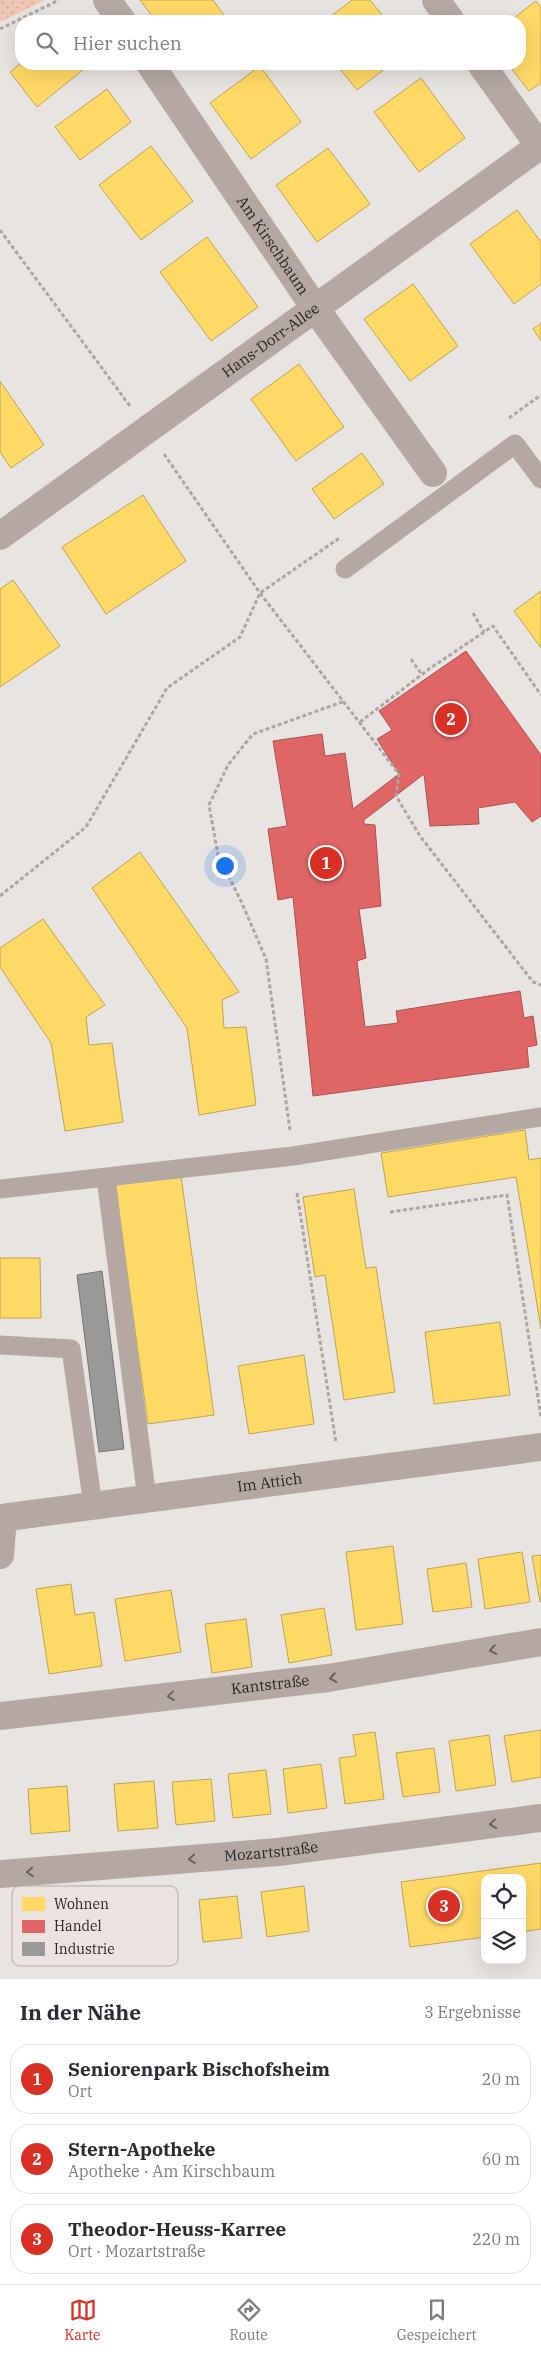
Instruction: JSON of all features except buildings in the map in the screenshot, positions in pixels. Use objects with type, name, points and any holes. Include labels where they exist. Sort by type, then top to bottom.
[{"type":"street","points":[[107,0],[118,15]]},
{"type":"street","points":[[436,0],[447,15]]},
{"type":"street","name":"Am Kirschbaum","points":[[154,70],[315,308],[433,473]]},
{"type":"street","points":[[485,70],[540,146]]},
{"type":"street","name":"Hans-Dorr-Allee","points":[[3,526],[147,430],[540,146]]},
{"type":"street","name":"Im Attich","points":[[2,1518],[541,1447]]},
{"type":"street","points":[[0,1555],[2,1518]]},
{"type":"street","name":"Kantstraße","points":[[0,1716],[328,1678],[541,1642]]},
{"type":"street","name":"Mozartstraße","points":[[0,1874],[278,1852],[541,1818]]},
{"type":"lane","points":[[345,569],[515,444],[541,479]]},
{"type":"lane","points":[[0,1189],[293,1156],[541,1117]]},
{"type":"lane","points":[[106,1178],[147,1499]]},
{"type":"lane","points":[[0,1345],[71,1349],[93,1506]]},
{"type":"path","points":[[30,15],[59,0]]},
{"type":"path","points":[[0,30],[15,22]]},
{"type":"path","points":[[0,230],[147,430],[260,593],[345,701],[399,774],[396,796],[420,836],[533,982],[541,985]]},
{"type":"path","points":[[502,423],[541,395]]},
{"type":"path","points":[[0,896],[86,827],[167,688],[240,637],[260,593],[347,533]]},
{"type":"path","points":[[472,613],[484,632]]},
{"type":"path","points":[[360,722],[422,675],[493,626],[541,695]]},
{"type":"path","points":[[411,659],[422,675]]},
{"type":"path","points":[[293,1156],[266,959],[241,901],[218,855],[209,805],[228,765],[253,734],[345,701]]},
{"type":"path","points":[[297,1193],[341,1473]]},
{"type":"path","points":[[390,1212],[507,1195],[541,1417]]},
{"type":"shaded area","points":[[0,0],[45,0],[0,22]]},
{"type":"place","name":"Stern-Apotheke","points":[[451,719]]},
{"type":"place","name":"Seniorenpark Bischofsheim","points":[[326,863]]},
{"type":"place","name":"Theodor-Heuss-Karree","points":[[444,1906]]}]
